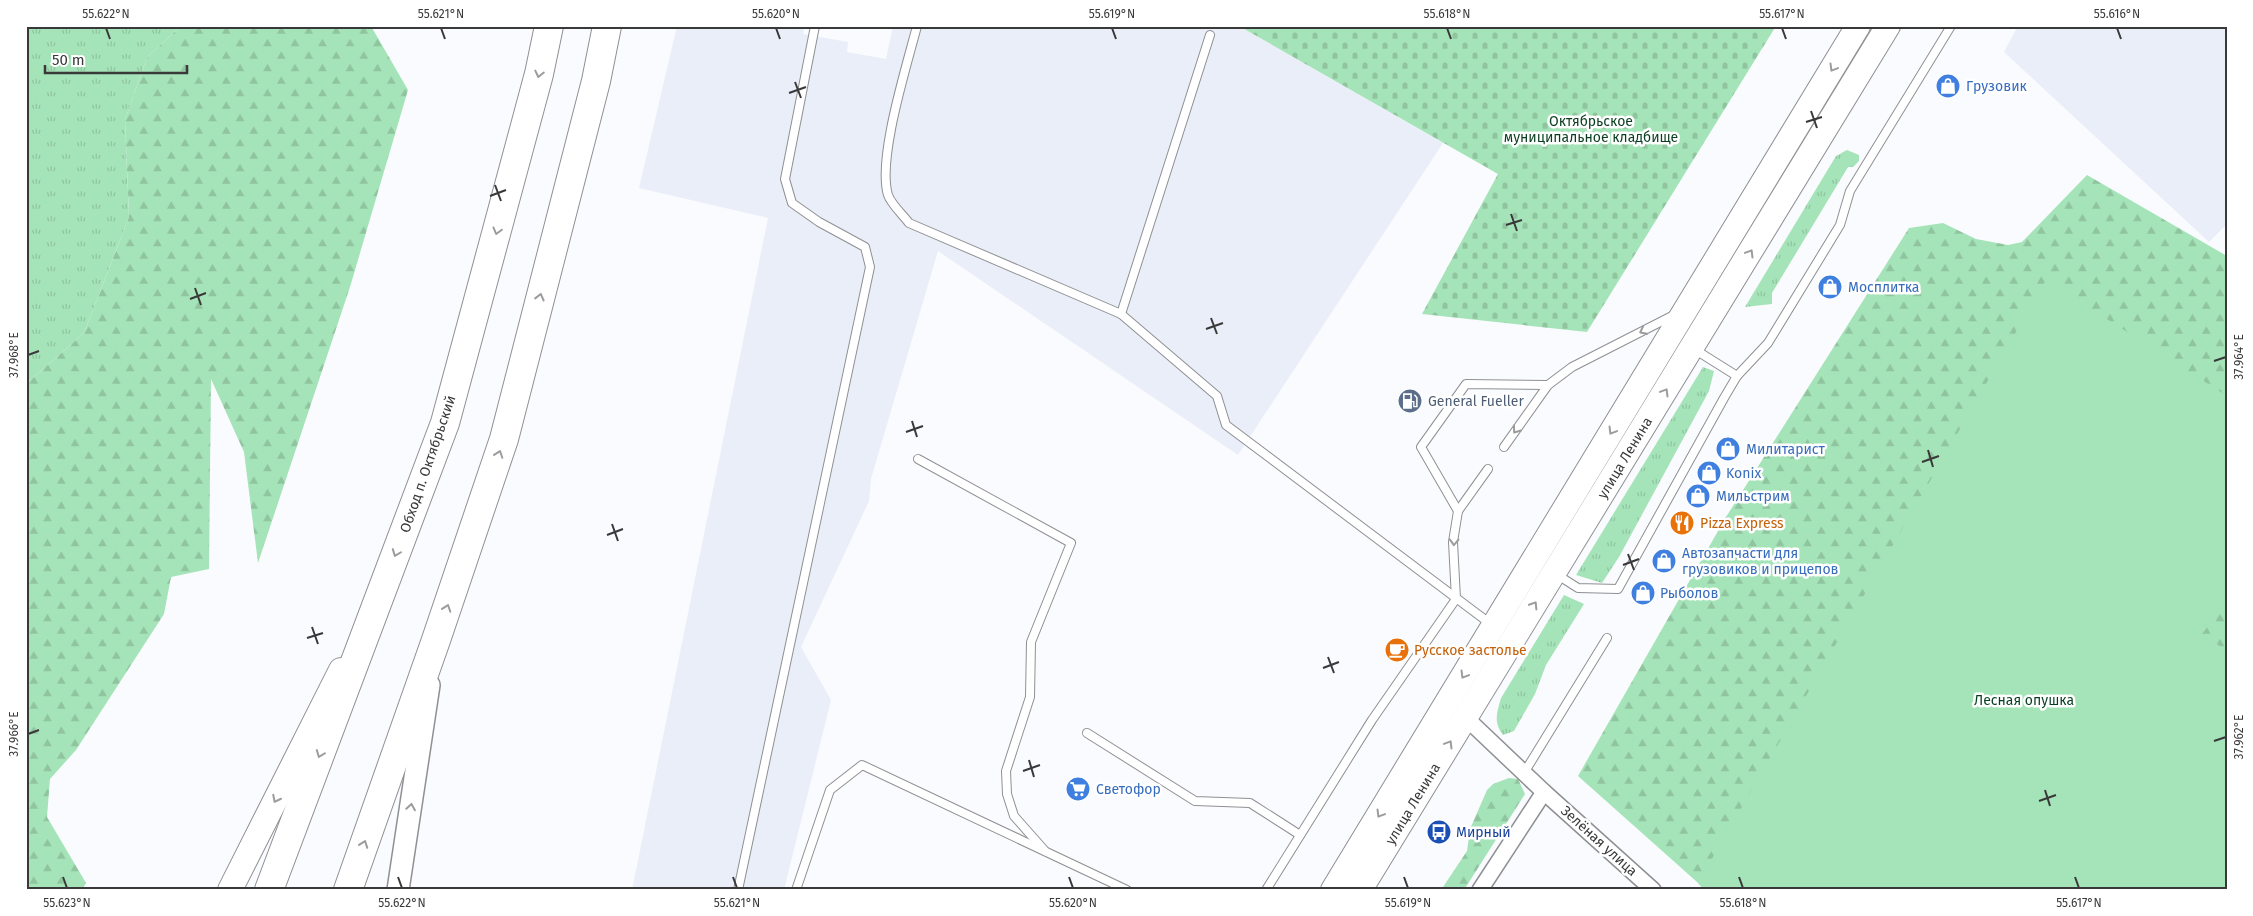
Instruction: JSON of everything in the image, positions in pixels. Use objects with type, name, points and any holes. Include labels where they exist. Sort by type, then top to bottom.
[{"type":"highway","name":"Обход п. Октябрьский","points":[[270,890],[444,423],[539,74],[548,26]]},
{"type":"highway","points":[[348,890],[504,439],[593,91],[607,26]]},
{"type":"main road","name":"улица Ленина","points":[[1333,890],[1858,26]]},
{"type":"main road","name":"улица Ленина","points":[[1360,890],[1888,26]]},
{"type":"main road","points":[[230,890],[384,584]]},
{"type":"main road","points":[[398,890],[436,640]]},
{"type":"street","name":"Зелёная улица","points":[[1465,717],[1544,792],[1653,890]]},
{"type":"street","points":[[1480,890],[1544,792]]},
{"type":"lane","points":[[738,890],[870,267],[865,247],[819,222],[792,203],[785,179],[815,26]]},
{"type":"lane","points":[[917,26],[888,150],[886,180],[888,197],[909,222],[1121,314],[1217,396],[1226,425],[1494,627]]},
{"type":"lane","points":[[1554,573],[1578,588],[1618,589],[1737,376],[1768,343],[1840,225],[1850,191],[1951,26]]},
{"type":"lane","points":[[1121,314],[1210,35]]},
{"type":"lane","points":[[1504,447],[1548,385],[1572,367],[1686,309]]},
{"type":"lane","points":[[1692,348],[1737,376]]},
{"type":"lane","points":[[1458,511],[1421,447],[1466,384],[1548,385]]},
{"type":"lane","points":[[918,459],[1071,543],[1031,642],[1030,696],[1006,771],[1007,794],[1014,816],[1045,851]]},
{"type":"lane","points":[[1266,890],[1372,720],[1456,599],[1453,542],[1458,511],[1488,469]]},
{"type":"lane","points":[[1524,773],[1607,638]]},
{"type":"lane","points":[[1087,733],[1195,800],[1250,803],[1300,835]]},
{"type":"lane","points":[[796,890],[830,790],[862,765],[1045,851],[1112,887],[1127,890]]},
{"type":"shaded area","points":[[677,26],[804,26],[803,34],[848,42],[847,52],[886,59],[893,26],[1239,26],[1443,143],[1238,455],[938,251],[871,479],[869,501],[801,647],[831,700],[784,890],[632,890],[768,218],[639,188]]},
{"type":"shaded area","points":[[2018,26],[2227,26],[2227,224],[2209,242],[2004,52]]},
{"type":"green space","points":[[26,26],[181,26],[147,57],[125,120],[129,217],[84,333],[26,384]]},
{"type":"green space","points":[[181,26],[371,26],[408,90],[350,287],[258,563],[244,452],[211,379],[209,569],[171,577],[164,614],[76,750],[50,779],[47,817],[86,883],[82,890],[26,890],[26,384],[84,333],[129,217],[125,120],[147,57]]},
{"type":"green space","name":"Октябрьское муниципальное кладбище","points":[[1239,26],[1776,26],[1587,332],[1422,314],[1498,174]]},
{"type":"green space","points":[[1847,150],[1859,155],[1859,161],[1853,167],[1848,167],[1772,293],[1772,304],[1745,307],[1836,156]]},
{"type":"green space","name":"Лесная опушка","points":[[2087,175],[2227,256],[2227,890],[1706,890],[1578,776],[1726,517],[1909,228],[1943,223],[1976,239],[2008,245],[2022,242]]},
{"type":"green space","name":"Лесная опушка","points":[[2046,280],[2227,396],[2227,601],[2202,634],[2227,651],[2227,890],[1704,890],[1698,883]]},
{"type":"green space","points":[[1703,367],[1714,371],[1709,391],[1619,557],[1602,583],[1576,575]]},
{"type":"green space","points":[[1564,595],[1584,604],[1546,665],[1535,694],[1514,731],[1503,735],[1497,721],[1497,712],[1501,698]]},
{"type":"green space","points":[[1509,778],[1518,779],[1525,794],[1464,890],[1441,890],[1467,851],[1470,829],[1487,790],[1493,784]]},
{"type":"place","name":"Грузовик","points":[[1948,86]]},
{"type":"place","name":"Мосплитка","points":[[1830,287]]},
{"type":"place","name":"General Fueller","points":[[1410,401]]},
{"type":"place","name":"Милитарист","points":[[1728,449]]},
{"type":"place","name":"Konix","points":[[1709,473]]},
{"type":"place","name":"Мильстрим","points":[[1698,496]]},
{"type":"place","name":"Pizza Express","points":[[1682,523]]},
{"type":"place","name":"Автозапчасти для грузовиков и прицепов","points":[[1664,561]]},
{"type":"place","name":"Рыболов","points":[[1643,593]]},
{"type":"place","name":"Русское застолье","points":[[1397,650]]},
{"type":"place","name":"Светофор","points":[[1078,789]]},
{"type":"place","name":"Мирный","points":[[1439,832]]}]
